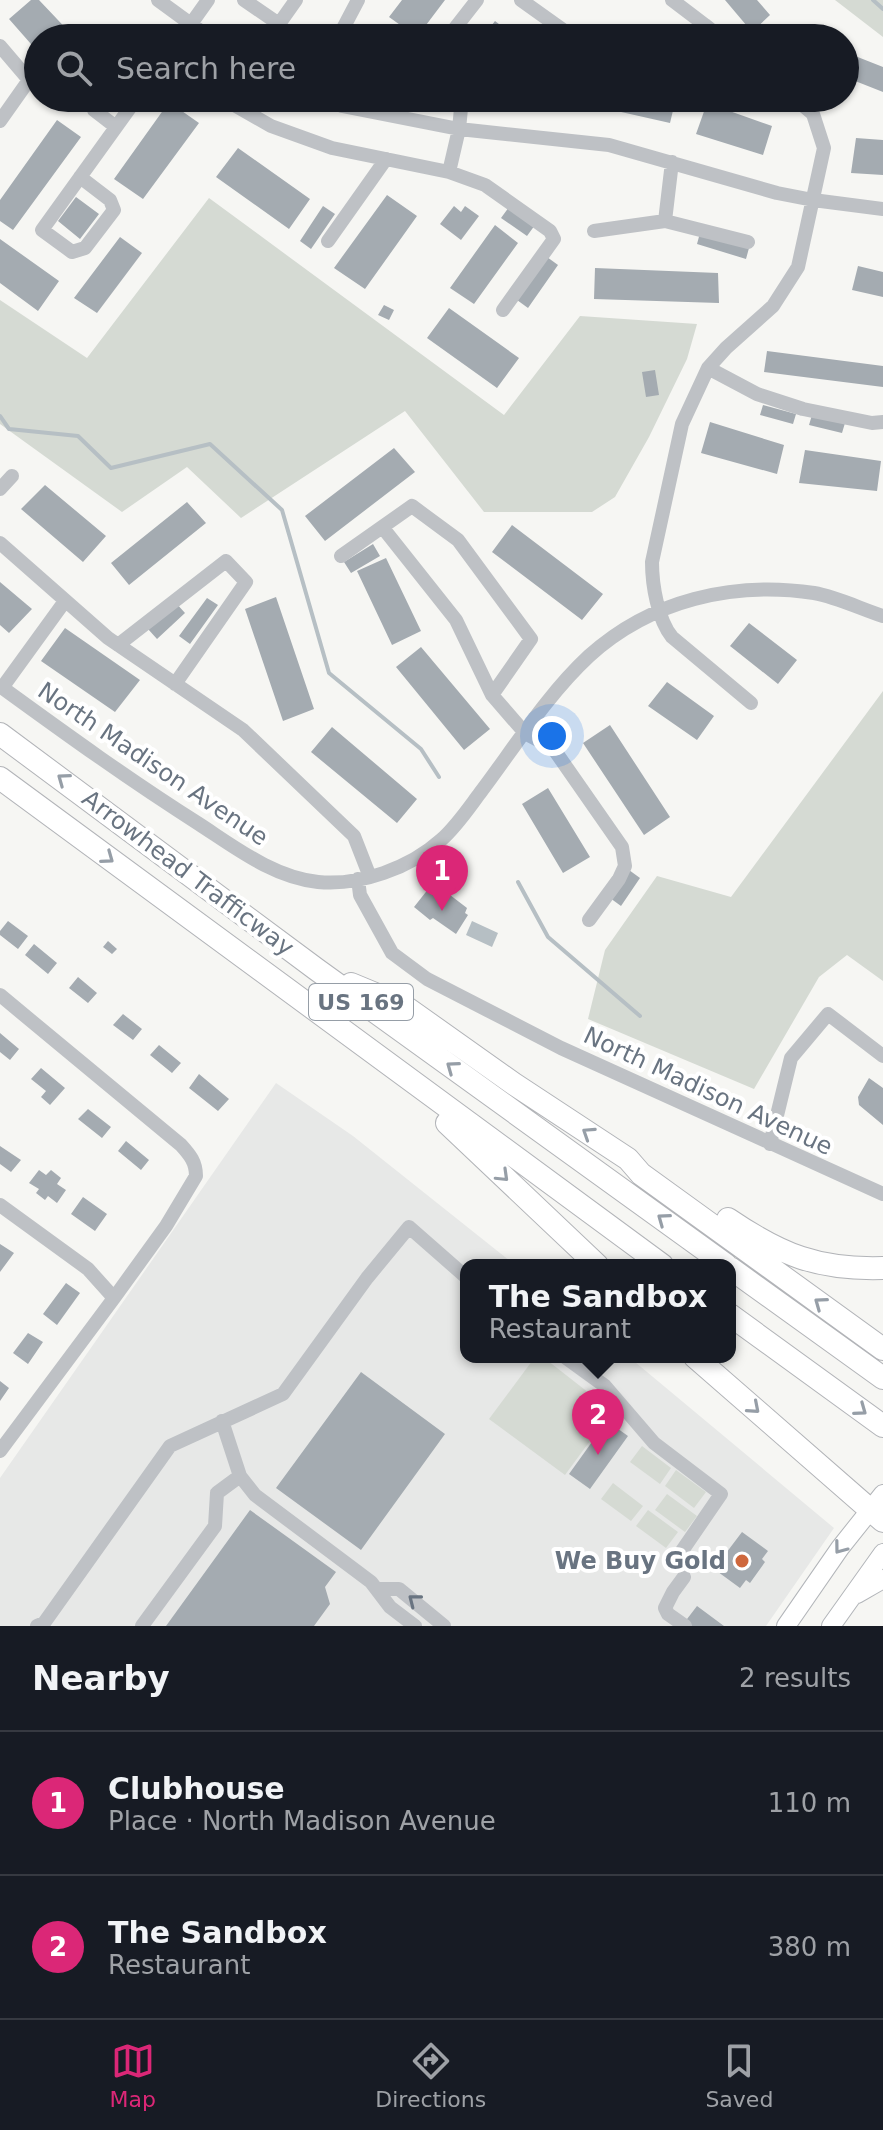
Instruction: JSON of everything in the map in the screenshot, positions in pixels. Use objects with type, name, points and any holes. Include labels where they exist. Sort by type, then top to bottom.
[{"type":"highway","name":"Arrowhead Trafficway","points":[[0,734],[316,969],[718,1259]]},
{"type":"highway","name":"Arrowhead Trafficway","points":[[0,778],[654,1259]]},
{"type":"highway","points":[[316,969],[404,1006],[514,1084],[628,1159],[648,1166],[766,1245],[811,1261],[855,1269],[883,1268]]},
{"type":"highway","points":[[386,1064],[591,1259]]},
{"type":"highway","points":[[628,1159],[641,1174],[883,1349]]},
{"type":"highway","name":"Arrowhead Trafficway","points":[[736,1272],[883,1378]]},
{"type":"highway","points":[[736,1319],[883,1426]]},
{"type":"highway","points":[[702,1363],[879,1509]]},
{"type":"main road","points":[[786,1626],[840,1548],[879,1509]]},
{"type":"main road","points":[[831,1626],[883,1553]]},
{"type":"main road","points":[[851,1598],[883,1579]]},
{"type":"street","points":[[158,0],[191,24],[208,0]]},
{"type":"street","points":[[244,0],[279,24],[296,0]]},
{"type":"street","points":[[345,24],[358,0]]},
{"type":"street","points":[[458,24],[477,0]]},
{"type":"street","points":[[521,0],[555,24]]},
{"type":"street","points":[[672,0],[704,24]]},
{"type":"street","points":[[0,46],[24,74]]},
{"type":"street","points":[[0,121],[24,87]]},
{"type":"street","points":[[97,112],[116,127]]},
{"type":"street","points":[[80,177],[110,200],[114,210],[85,248],[72,252],[42,230],[80,177],[127,112]]},
{"type":"street","points":[[246,112],[271,126],[332,148],[449,172],[485,185],[550,231],[554,239],[503,310]]},
{"type":"street","points":[[369,112],[459,129],[609,145],[813,200],[883,209]]},
{"type":"street","points":[[449,172],[461,112]]},
{"type":"street","points":[[751,703],[672,637],[662,625],[661,610],[652,585],[652,562],[682,424],[708,368],[766,313],[798,267],[824,148],[811,112]]},
{"type":"street","points":[[328,241],[386,159]]},
{"type":"street","points":[[665,221],[672,162]]},
{"type":"street","points":[[594,231],[665,221],[748,242]]},
{"type":"street","points":[[708,368],[757,394],[803,409],[872,423],[883,422]]},
{"type":"street","points":[[0,489],[12,476]]},
{"type":"street","points":[[341,556],[412,506],[458,540],[531,639],[492,695]]},
{"type":"street","points":[[383,528],[456,620],[492,695],[525,733],[553,748],[622,847],[625,866],[589,920]]},
{"type":"street","points":[[0,543],[118,645],[243,730],[354,836],[364,878]]},
{"type":"street","points":[[118,645],[226,561],[246,582],[175,684]]},
{"type":"street","name":"North Madison Avenue","points":[[1,687],[135,784],[266,867],[318,882],[364,878],[408,863],[441,840],[586,658],[625,629],[661,610],[707,594],[756,588],[817,593],[883,616]]},
{"type":"street","points":[[1,687],[65,601]]},
{"type":"street","name":"North Madison Avenue","points":[[364,878],[360,895],[392,953],[427,979],[533,1035],[883,1194]]},
{"type":"street","points":[[0,995],[181,1145],[196,1167],[196,1176],[190,1188],[114,1298],[0,1451]]},
{"type":"street","points":[[770,1144],[791,1058],[828,1014],[883,1056]]},
{"type":"street","points":[[0,1205],[88,1269],[114,1298]]},
{"type":"street","points":[[37,1626],[44,1623],[170,1446],[283,1394],[367,1278],[409,1227],[460,1272]]},
{"type":"street","points":[[573,1363],[605,1386],[654,1443],[721,1494],[673,1564]]},
{"type":"street","points":[[222,1421],[240,1476],[255,1495],[379,1589],[390,1607],[415,1626]]},
{"type":"street","points":[[142,1626],[215,1526],[217,1493],[240,1476]]},
{"type":"street","points":[[684,1577],[665,1608],[668,1614],[685,1626]]},
{"type":"street","points":[[379,1589],[399,1589],[444,1626]]},
{"type":"shaded area","points":[[835,0],[883,0],[883,37]]},
{"type":"shaded area","points":[[209,198],[504,415],[580,316],[697,324],[687,359],[615,497],[592,512],[484,512],[405,411],[241,518],[187,467],[122,512],[0,424],[0,300],[87,358]]},
{"type":"shaded area","points":[[883,691],[883,981],[847,955],[819,977],[754,1089],[588,1019],[605,950],[657,876],[731,897]]},
{"type":"shaded area","points":[[472,921],[498,933],[492,947],[466,935]]},
{"type":"shaded area","points":[[276,1083],[353,1136],[507,1259],[460,1259],[460,1363],[636,1363],[834,1528],[766,1626],[0,1626],[0,1478]]},
{"type":"shaded area","points":[[531,1363],[551,1363],[612,1411],[565,1475],[489,1419]]},
{"type":"shaded area","points":[[642,1446],[671,1468],[660,1484],[630,1462]]},
{"type":"shaded area","points":[[676,1470],[706,1492],[694,1508],[665,1486]]},
{"type":"shaded area","points":[[613,1483],[643,1506],[631,1521],[601,1499]]},
{"type":"shaded area","points":[[667,1494],[697,1516],[685,1532],[655,1510]]},
{"type":"shaded area","points":[[648,1510],[678,1532],[666,1548],[636,1526]]},
{"type":"building","points":[[31,0],[39,0],[62,24],[24,24],[24,36],[9,19]]},
{"type":"building","points":[[402,0],[445,0],[427,24],[399,24],[389,17]]},
{"type":"building","points":[[725,0],[757,0],[770,15],[760,24],[745,24]]},
{"type":"building","points":[[859,58],[883,67],[883,92],[859,83]]},
{"type":"building","points":[[162,112],[183,112],[199,123],[143,199],[114,179]]},
{"type":"building","points":[[621,112],[673,112],[670,123]]},
{"type":"building","points":[[704,112],[732,112],[772,126],[763,155],[696,134]]},
{"type":"building","points":[[57,120],[81,137],[13,230],[0,221],[0,200]]},
{"type":"building","points":[[856,138],[883,140],[883,175],[851,173]]},
{"type":"building","points":[[238,148],[310,199],[289,229],[216,177]]},
{"type":"building","points":[[387,195],[417,216],[365,289],[334,268]]},
{"type":"building","points":[[76,197],[99,214],[80,239],[58,221]]},
{"type":"building","points":[[323,206],[335,214],[311,249],[300,241]]},
{"type":"building","points":[[454,206],[461,212],[465,206],[479,216],[461,240],[440,224]]},
{"type":"building","points":[[509,207],[535,225],[527,236],[501,218]]},
{"type":"building","points":[[495,225],[518,243],[474,304],[450,288]]},
{"type":"building","points":[[700,233],[749,248],[746,259],[697,244]]},
{"type":"building","points":[[120,237],[142,253],[97,313],[74,298]]},
{"type":"building","points":[[0,239],[59,281],[38,311],[0,283]]},
{"type":"building","points":[[547,257],[558,265],[528,308],[517,300]]},
{"type":"building","points":[[858,266],[883,272],[883,297],[852,290]]},
{"type":"building","points":[[595,268],[718,273],[719,303],[594,299]]},
{"type":"building","points":[[384,305],[394,310],[389,320],[378,315]]},
{"type":"building","points":[[449,308],[519,358],[497,388],[427,338]]},
{"type":"building","points":[[767,351],[883,366],[883,387],[764,372]]},
{"type":"building","points":[[655,370],[659,395],[646,397],[642,372]]},
{"type":"building","points":[[763,405],[796,414],[793,424],[760,415]]},
{"type":"building","points":[[812,415],[845,423],[842,433],[809,425]]},
{"type":"building","points":[[710,422],[784,445],[777,474],[701,453]]},
{"type":"building","points":[[394,448],[415,472],[325,541],[305,516]]},
{"type":"building","points":[[805,450],[881,461],[877,491],[799,483]]},
{"type":"building","points":[[45,485],[106,536],[83,562],[21,509]]},
{"type":"building","points":[[187,502],[206,523],[129,585],[111,563]]},
{"type":"building","points":[[512,525],[603,594],[582,620],[492,552]]},
{"type":"building","points":[[373,544],[380,556],[351,573],[344,562]]},
{"type":"building","points":[[386,558],[421,631],[392,645],[357,571]]},
{"type":"building","points":[[0,582],[32,609],[9,633],[0,625]]},
{"type":"building","points":[[276,597],[314,709],[283,721],[245,609]]},
{"type":"building","points":[[207,598],[218,605],[190,644],[179,636]]},
{"type":"building","points":[[176,603],[185,613],[157,639],[148,629]]},
{"type":"building","points":[[749,623],[797,660],[778,684],[730,646]]},
{"type":"building","points":[[65,628],[140,680],[115,712],[41,661]]},
{"type":"building","points":[[421,647],[490,729],[464,750],[396,667]]},
{"type":"building","points":[[667,682],[714,716],[697,740],[648,706]]},
{"type":"building","points":[[610,725],[670,817],[644,835],[583,743]]},
{"type":"building","points":[[332,727],[417,799],[397,823],[311,752]]},
{"type":"building","points":[[548,788],[590,857],[563,873],[522,804]]},
{"type":"building","points":[[629,870],[640,878],[621,906],[610,898]]},
{"type":"building","points":[[437,885],[467,908],[465,913],[468,915],[456,934],[414,907],[429,888],[433,891]]},
{"type":"building","points":[[8,921],[28,936],[18,949],[0,935]]},
{"type":"building","points":[[108,941],[117,949],[112,954],[103,947]]},
{"type":"building","points":[[34,944],[57,963],[48,974],[25,955]]},
{"type":"building","points":[[78,977],[97,993],[88,1003],[69,988]]},
{"type":"building","points":[[123,1014],[142,1029],[133,1040],[113,1025]]},
{"type":"building","points":[[0,1033],[19,1049],[10,1060],[0,1052]]},
{"type":"building","points":[[159,1045],[181,1063],[172,1073],[150,1055]]},
{"type":"building","points":[[41,1068],[65,1088],[50,1105],[41,1097],[46,1091],[31,1079]]},
{"type":"building","points":[[199,1074],[229,1099],[218,1111],[189,1088]]},
{"type":"building","points":[[869,1078],[883,1088],[883,1125],[859,1105],[858,1097]]},
{"type":"building","points":[[88,1109],[111,1127],[102,1138],[78,1119]]},
{"type":"building","points":[[126,1141],[149,1160],[141,1170],[118,1151]]},
{"type":"building","points":[[0,1146],[21,1160],[11,1172],[0,1164]]},
{"type":"building","points":[[39,1170],[46,1175],[51,1170],[61,1178],[57,1184],[66,1190],[57,1203],[48,1196],[45,1200],[36,1193],[39,1189],[29,1183]]},
{"type":"building","points":[[83,1197],[107,1214],[95,1231],[71,1214]]},
{"type":"building","points":[[0,1244],[14,1253],[0,1272]]},
{"type":"building","points":[[66,1283],[80,1293],[57,1325],[43,1314]]},
{"type":"building","points":[[28,1333],[43,1342],[28,1364],[13,1353]]},
{"type":"building","points":[[361,1372],[445,1434],[361,1550],[276,1488]]},
{"type":"building","points":[[0,1381],[9,1388],[0,1401]]},
{"type":"building","points":[[607,1421],[628,1436],[590,1489],[569,1474]]},
{"type":"building","points":[[250,1510],[336,1572],[325,1587],[330,1604],[314,1626],[166,1626]]},
{"type":"building","name":"We Buy Gold","points":[[742,1532],[768,1551],[762,1559],[765,1562],[750,1583],[746,1580],[740,1588],[714,1569]]},
{"type":"building","points":[[697,1606],[724,1626],[689,1626],[684,1623]]},
{"type":"waterway","points":[[873,0],[883,9]]},
{"type":"waterway","points":[[0,416],[9,429],[78,436],[111,468],[210,444],[282,510],[329,673],[421,749],[439,777]]},
{"type":"waterway","points":[[518,882],[548,937],[640,1016]]},
{"type":"place","name":"Clubhouse","points":[[442,911]]},
{"type":"place","name":"The Sandbox","points":[[598,1455]]},
{"type":"place","name":"We Buy Gold","points":[[742,1561]]}]
